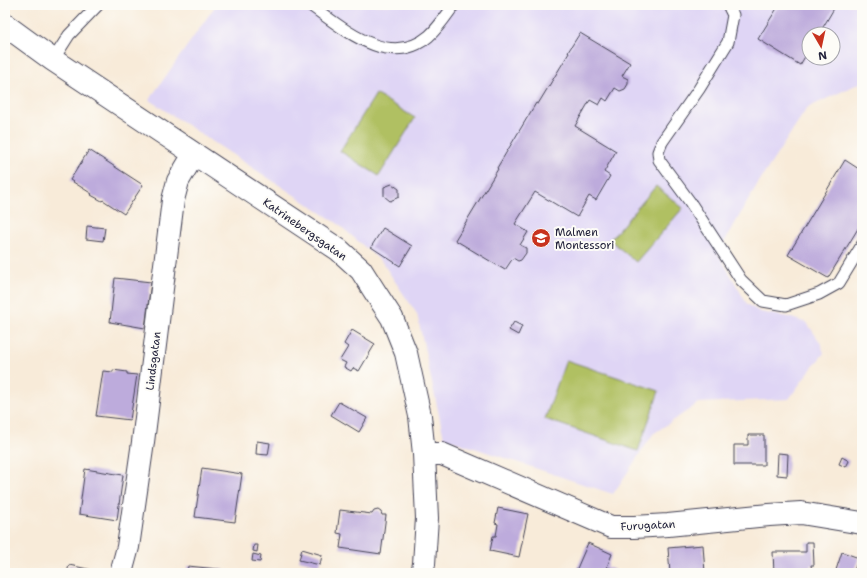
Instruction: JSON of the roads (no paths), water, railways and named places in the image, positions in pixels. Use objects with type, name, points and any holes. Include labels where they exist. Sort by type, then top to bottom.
[{"type":"street","name":"Katrinebergsgatan","points":[[5,24],[53,60],[339,250],[361,270],[392,318],[406,353],[420,416],[424,454],[427,518],[422,573]]},
{"type":"street","name":"Lindsgatan","points":[[121,573],[128,547],[143,442],[173,200],[178,181],[194,154]]},
{"type":"street","name":"Furugatan","points":[[424,454],[442,454],[611,527],[668,525],[801,513],[862,523]]},
{"type":"lane","points":[[53,60],[69,35],[98,5]]},
{"type":"lane","points":[[310,5],[359,38],[377,47],[397,50],[410,46],[429,36],[454,5]]},
{"type":"lane","points":[[728,5],[732,15],[728,42],[699,89],[662,142],[658,152],[659,160],[690,202],[741,280],[762,301],[786,305],[819,294],[839,283],[862,245]]},
{"type":"place","name":"Malmen Montessori","points":[[541,238]]}]
